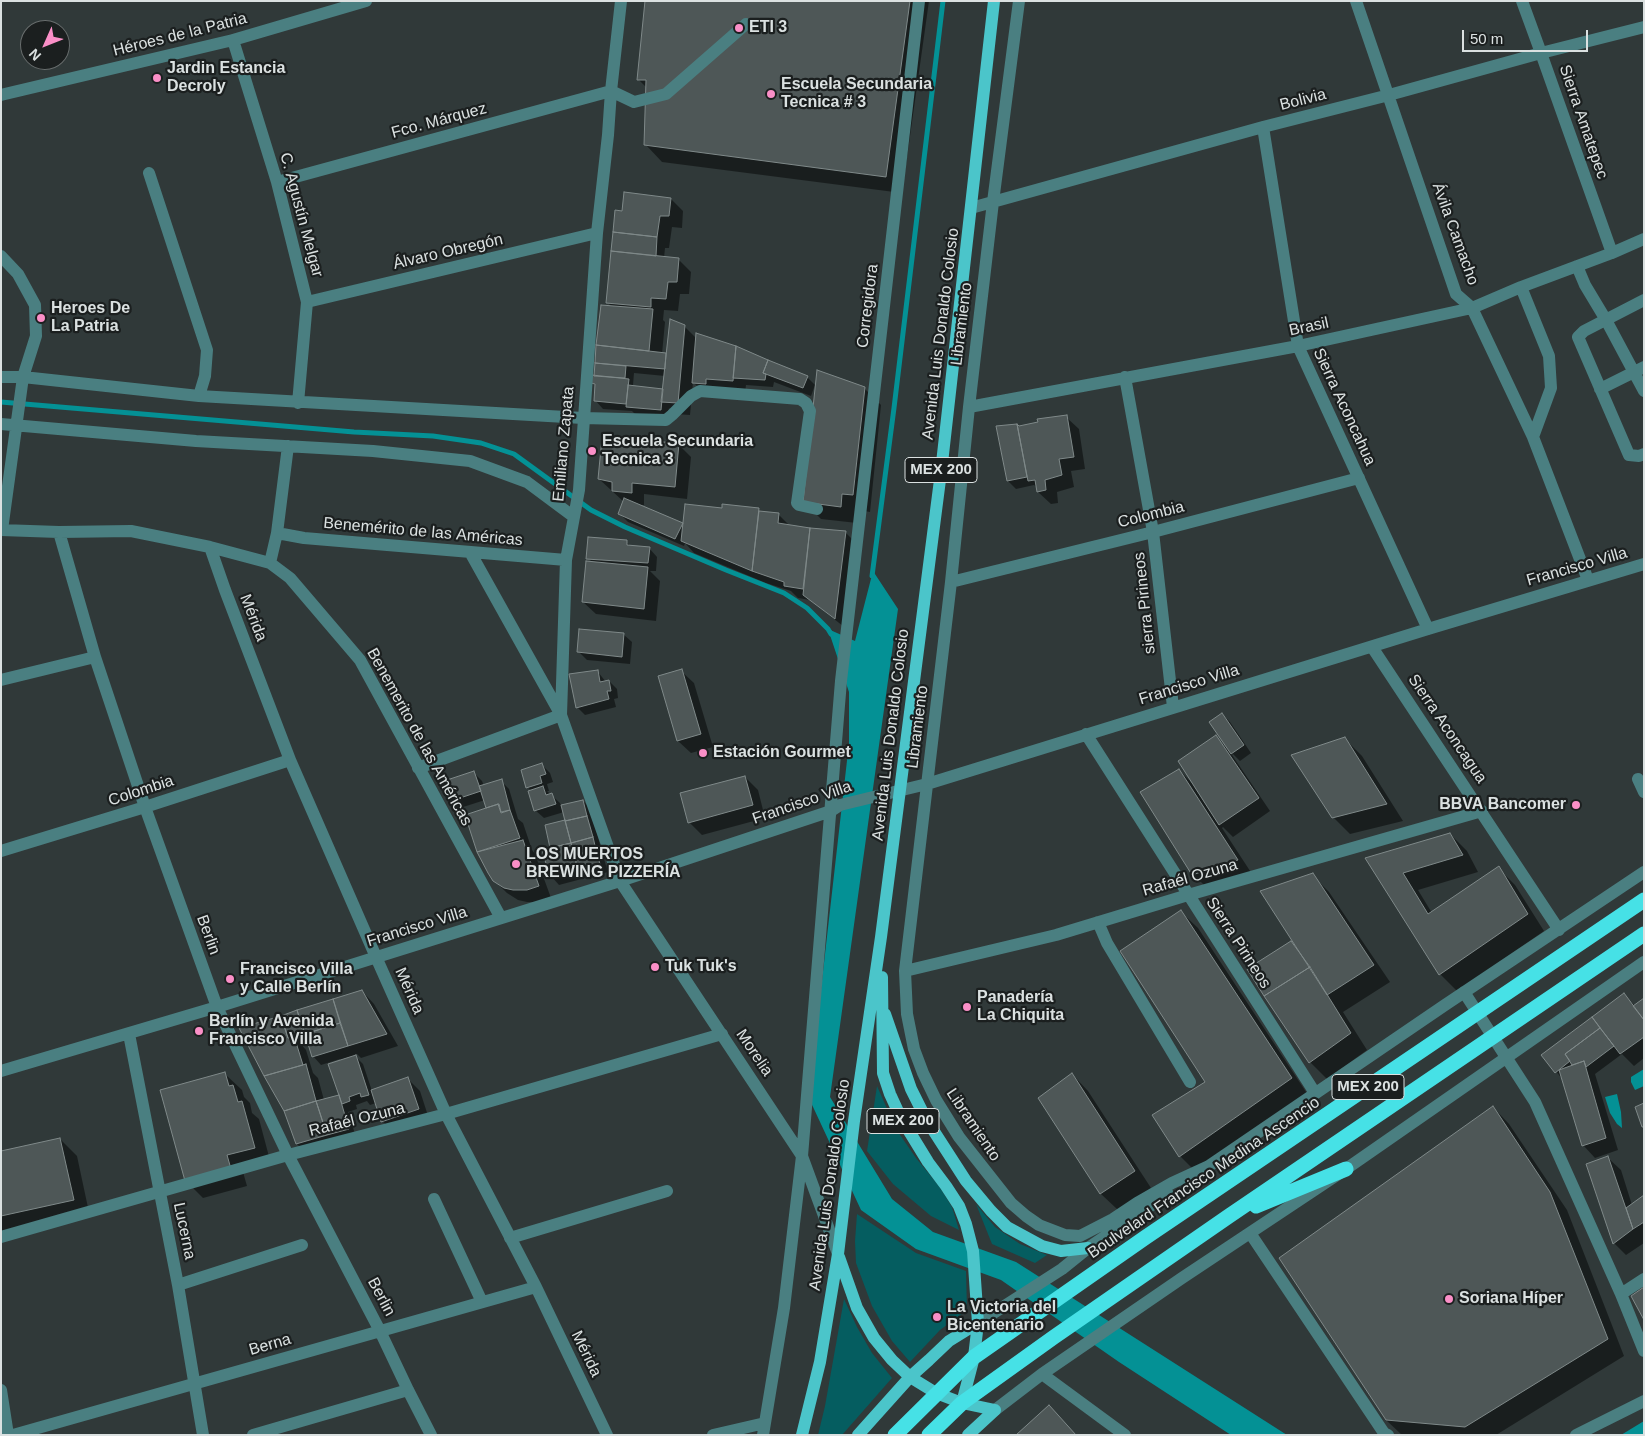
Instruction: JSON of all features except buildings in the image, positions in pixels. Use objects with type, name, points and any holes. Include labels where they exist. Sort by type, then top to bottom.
[{"type":"highway","name":"Boulvelard Francisco Medina Ascencio","points":[[974,1357],[1155,1231],[1644,900]]},
{"type":"highway","name":"MEX 200","points":[[929,1435],[962,1403],[1054,1337],[1644,934]]},
{"type":"highway","points":[[1229,1216],[1346,1169]]},
{"type":"highway","name":"MEX 200","points":[[895,1435],[974,1357]]},
{"type":"main road","name":"Avenida Luis Donaldo Colosio","points":[[802,1435],[820,1362],[838,1254],[854,1121],[881,937],[941,472],[994,1]]},
{"type":"main road","name":"Avenida Luis Donaldo Colosio","points":[[881,937],[884,1074],[890,1094],[901,1118],[928,1162],[959,1206],[966,1224],[973,1251],[978,1322]]},
{"type":"main road","points":[[882,1004],[911,1089],[926,1120],[966,1181],[1007,1227],[1042,1246],[1061,1251],[1088,1248]]},
{"type":"main road","points":[[838,1254],[857,1308],[874,1338],[892,1360],[910,1377],[936,1394],[962,1403],[995,1410]]},
{"type":"main road","points":[[858,1435],[910,1377],[950,1341],[978,1322]]},
{"type":"main road","name":"MEX 200","points":[[962,1403],[974,1357],[978,1322]]},
{"type":"main road","points":[[968,1435],[995,1410]]},
{"type":"street","name":"Héroes de la Patria","points":[[1,95],[233,40],[366,1]]},
{"type":"street","name":"Emiliano Zapata","points":[[620,881],[561,715],[566,560],[579,490],[597,233],[608,135],[610,91],[622,1]]},
{"type":"street","name":"Corregidora","points":[[764,1429],[784,1308],[802,1156],[835,808],[841,681],[919,1]]},
{"type":"street","name":"Libramiento","points":[[1019,1],[969,407],[951,582],[906,972],[907,1014],[914,1049],[923,1073],[936,1100],[959,1137],[1020,1212],[1039,1225],[1065,1235],[1080,1236],[1113,1219],[1172,1183],[1209,1166]]},
{"type":"street","name":"Ávila Camacho","points":[[1356,1],[1456,294],[1472,308],[1533,437],[1588,580]]},
{"type":"street","name":"Sierra Amatepec","points":[[1522,1],[1612,254]]},
{"type":"street","points":[[610,91],[634,102],[666,94],[746,24]]},
{"type":"street","name":"Bolivia","points":[[971,208],[1262,127],[1644,27]]},
{"type":"street","name":"C. Agustín Melgar","points":[[233,40],[277,182],[307,302],[298,402]]},
{"type":"street","name":"Fco. Márquez","points":[[277,182],[610,91]]},
{"type":"street","name":"Sierra Aconcahua","points":[[1262,127],[1298,346],[1428,629]]},
{"type":"street","points":[[149,173],[208,350],[205,376],[199,396]]},
{"type":"street","name":"Álvaro Obregón","points":[[307,302],[597,233]]},
{"type":"street","name":"Brasil","points":[[969,407],[1298,346],[1472,308],[1521,287],[1612,254],[1644,238]]},
{"type":"street","points":[[1,256],[18,274],[35,305],[36,336],[20,394],[2,530],[59,532],[131,531],[210,546],[270,564],[277,533],[288,446]]},
{"type":"street","points":[[1577,266],[1585,285],[1639,370],[1644,391]]},
{"type":"street","points":[[1521,287],[1549,356],[1551,388],[1533,437]]},
{"type":"street","points":[[1644,300],[1584,331],[1578,337],[1629,455],[1639,456],[1644,454]]},
{"type":"street","points":[[1600,389],[1639,370]]},
{"type":"street","points":[[1,377],[24,377],[199,396],[583,418],[666,420],[691,396],[700,391],[800,399],[806,403],[810,411],[797,503],[817,509]]},
{"type":"street","name":"sierra Pirineos","points":[[1125,377],[1154,532],[1173,707]]},
{"type":"street","points":[[1,424],[17,421],[196,441],[373,451],[470,460],[527,482],[575,512]]},
{"type":"street","points":[[941,472],[962,472]]},
{"type":"street","name":"Colombia","points":[[951,582],[1154,532],[1359,478]]},
{"type":"street","name":"Berlin","points":[[59,532],[95,657],[145,807],[217,1007],[288,1154],[380,1330],[431,1435]]},
{"type":"street","name":"Benemérito de las Américas","points":[[277,533],[304,538],[566,560]]},
{"type":"street","name":"Mérida","points":[[210,546],[228,599],[290,760],[446,1114],[536,1287],[607,1435]]},
{"type":"street","points":[[418,768],[561,715],[470,552]]},
{"type":"street","name":"Benemerito de las Américas","points":[[270,564],[290,578],[360,660],[501,918]]},
{"type":"street","name":"Francisco Villa","points":[[1,1071],[217,1007],[620,881],[835,808],[927,784],[1644,564]]},
{"type":"street","name":"Sierra Aconcagua","points":[[1372,647],[1560,930]]},
{"type":"street","points":[[1,680],[95,657]]},
{"type":"street","name":"Sierra Pirineos","points":[[1086,734],[1315,1093]]},
{"type":"street","name":"Colombia","points":[[1,851],[290,760]]},
{"type":"street","points":[[1638,779],[1644,792]]},
{"type":"street","name":"Rafaél Ozuna","points":[[906,972],[1056,934],[1482,811]]},
{"type":"street","points":[[978,1322],[1062,1269],[1088,1248],[1315,1093],[1644,872]]},
{"type":"street","name":"Morelia","points":[[620,881],[802,1156],[838,1254]]},
{"type":"street","points":[[1098,922],[1107,944],[1190,1082]]},
{"type":"street","points":[[995,1410],[1042,1374],[1346,1169],[1644,962]]},
{"type":"street","points":[[1464,992],[1535,1102],[1621,1294],[1644,1351]]},
{"type":"street","name":"Lucerna","points":[[129,1034],[178,1285],[203,1435]]},
{"type":"street","name":"Rafaél Ozuna","points":[[1,1237],[288,1154],[446,1114],[722,1034]]},
{"type":"street","points":[[510,1238],[667,1191]]},
{"type":"street","points":[[434,1199],[482,1302]]},
{"type":"street","points":[[1250,1233],[1384,1433],[1388,1435]]},
{"type":"street","points":[[178,1285],[302,1245]]},
{"type":"street","points":[[1621,1294],[1644,1279]]},
{"type":"street","name":"Berna","points":[[13,1435],[536,1287]]},
{"type":"street","points":[[1042,1374],[1125,1435]]},
{"type":"street","points":[[1,1390],[8,1435]]},
{"type":"street","points":[[253,1435],[408,1390]]},
{"type":"street","points":[[1576,1435],[1644,1401]]},
{"type":"street","points":[[713,1435],[764,1429]]},
{"type":"shaded area","points":[[873,571],[898,609],[830,1097],[892,1199],[933,1232],[1016,1262],[1287,1435],[1231,1435],[1119,1362],[1001,1280],[916,1249],[861,1210],[807,1094],[815,1042],[849,743],[849,692],[828,629],[855,641]]},
{"type":"shaded area","points":[[1644,1069],[1644,1086],[1635,1090],[1631,1077]]},
{"type":"shaded area","points":[[877,1086],[896,1129],[939,1186],[952,1207],[959,1230],[931,1216],[893,1184],[867,1151]]},
{"type":"shaded area","points":[[1617,1094],[1622,1128],[1610,1113],[1605,1097]]},
{"type":"shaded area","points":[[976,1204],[995,1227],[1020,1244],[1047,1255],[1035,1263],[992,1244]]},
{"type":"shaded area","points":[[857,1214],[916,1253],[966,1271],[967,1310],[940,1330],[910,1362],[892,1341],[872,1306],[856,1263]]},
{"type":"shaded area","points":[[844,1299],[872,1353],[892,1378],[842,1435],[818,1435],[825,1406]]},
{"type":"shaded area","points":[[1644,1421],[1644,1435],[1621,1435]]},
{"type":"waterway","points":[[872,576],[943,1]]},
{"type":"waterway","points":[[1,402],[354,432],[433,436],[481,443],[514,454],[591,510],[625,527],[784,593],[807,608],[831,634]]},
{"type":"place","name":"ETI 3","points":[[739,28]]},
{"type":"place","name":"Jardin Estancia Decroly","points":[[157,78]]},
{"type":"place","name":"Escuela Secundaria Tecnica # 3","points":[[771,94]]},
{"type":"place","name":"Heroes De La Patria","points":[[41,318]]},
{"type":"place","name":"Escuela Secundaria Tecnica 3","points":[[592,451]]},
{"type":"place","name":"Estación Gourmet","points":[[703,753]]},
{"type":"place","name":"BBVA Bancomer","points":[[1576,805]]},
{"type":"place","name":"LOS MUERTOS BREWING PIZZERÍA","points":[[516,864]]},
{"type":"place","name":"Tuk Tuk's","points":[[655,967]]},
{"type":"place","name":"Francisco Villa y Calle Berlín","points":[[230,979]]},
{"type":"place","name":"Panadería La Chiquita","points":[[967,1007]]},
{"type":"place","name":"Berlín y Avenida Francisco Villa","points":[[199,1031]]},
{"type":"place","name":"Soriana Híper","points":[[1449,1299]]},
{"type":"place","name":"La Victoria del Bicentenario","points":[[937,1317]]}]
